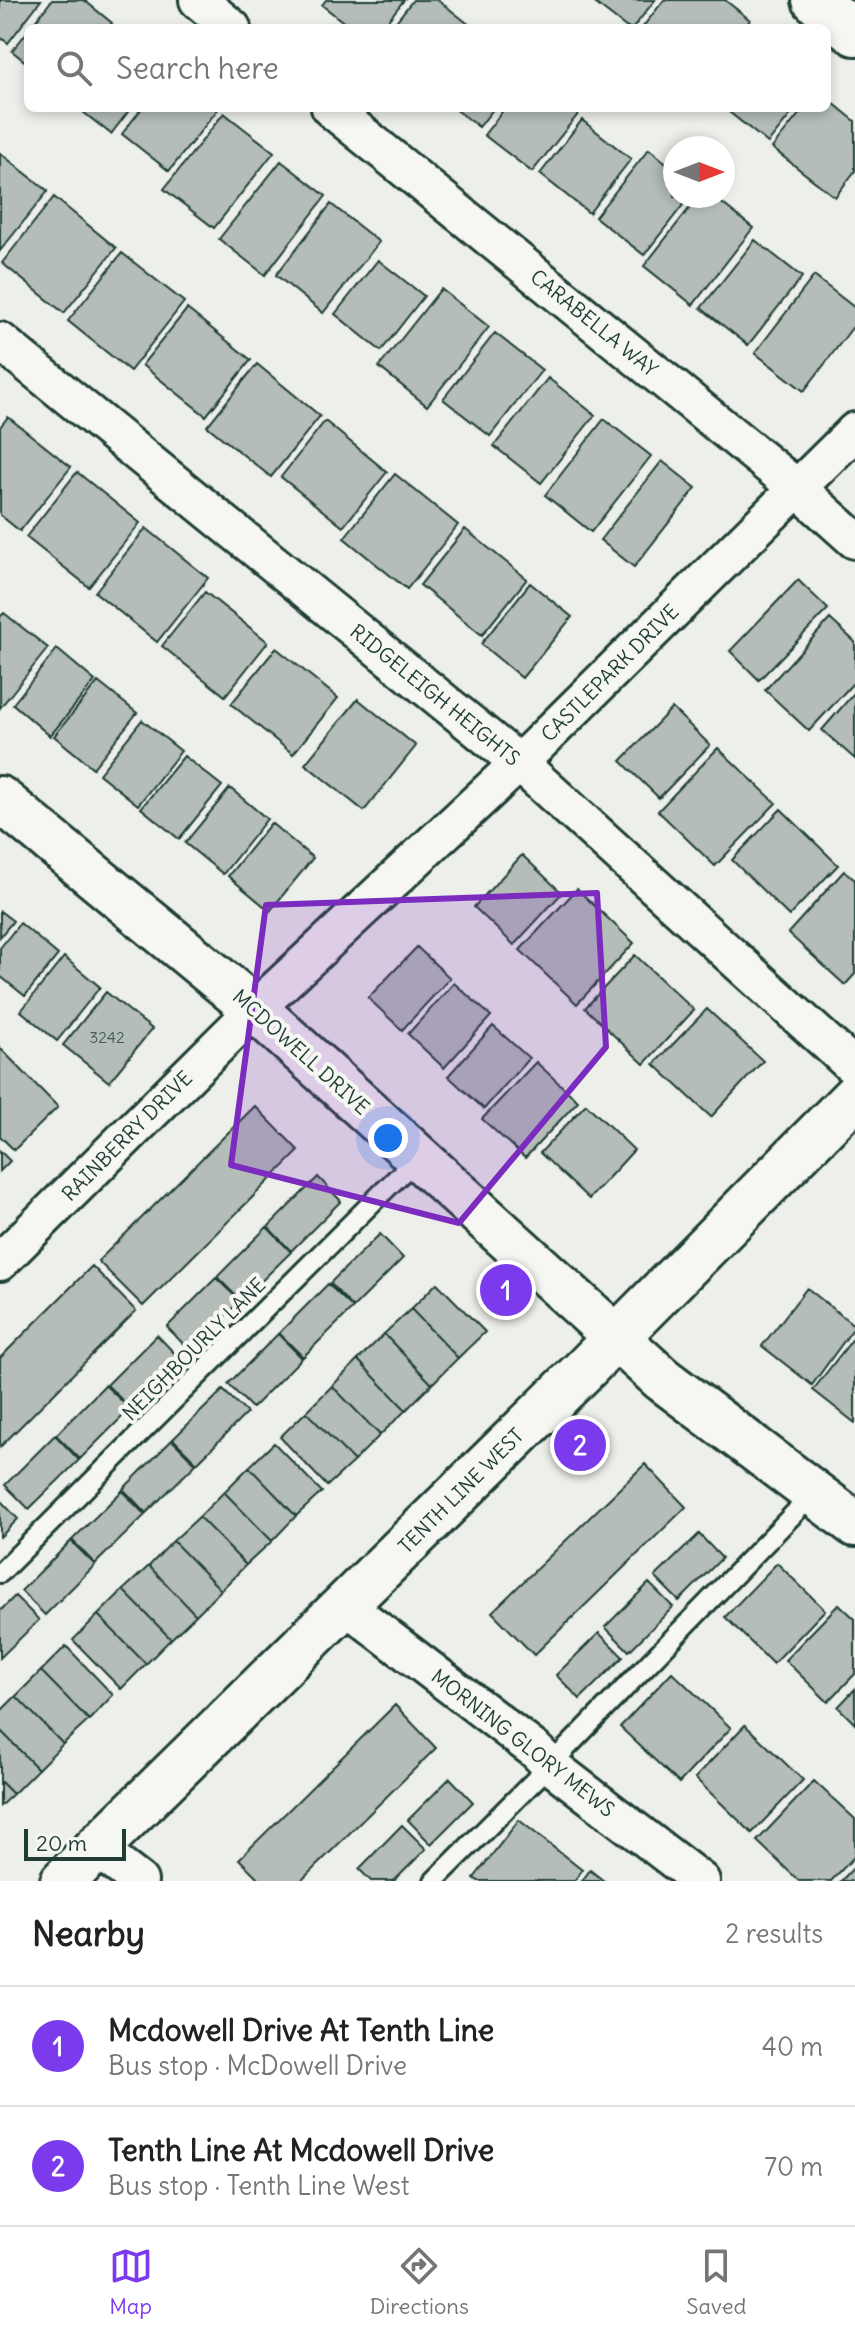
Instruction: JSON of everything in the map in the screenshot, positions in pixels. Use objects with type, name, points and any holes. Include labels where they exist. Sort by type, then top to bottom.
[{"type":"street","points":[[198,0],[227,24]]},
{"type":"street","points":[[815,0],[855,33]]},
{"type":"street","name":"CARABELLA WAY","points":[[335,112],[797,488],[855,540]]},
{"type":"street","name":"RIDGELEIGH HEIGHTS","points":[[0,341],[519,763],[855,1068]]},
{"type":"street","name":"CASTLEPARK DRIVE","points":[[255,1009],[519,763],[855,431]]},
{"type":"street","name":"MCDOWELL DRIVE","points":[[0,799],[255,1009],[662,1379],[855,1524]]},
{"type":"street","name":"RAINBERRY DRIVE","points":[[0,1262],[255,1009]]},
{"type":"street","name":"TENTH LINE WEST","points":[[63,1881],[617,1337],[855,1096]]},
{"type":"street","name":"MORNING GLORY MEWS","points":[[345,1605],[701,1881]]},
{"type":"street","points":[[96,1848],[139,1881]]},
{"type":"lane","name":"NEIGHBOURLY LANE","points":[[0,1573],[418,1157]]},
{"type":"lane","points":[[434,1881],[815,1492]]},
{"type":"highlighted area","points":[[597,893],[606,1047],[459,1223],[231,1165],[266,905]]},
{"type":"building","points":[[0,0],[41,0],[8,43],[0,37]]},
{"type":"building","points":[[52,0],[84,0],[112,23],[111,24],[33,24]]},
{"type":"building","points":[[326,0],[404,0],[385,24],[346,24],[322,5]]},
{"type":"building","points":[[413,0],[438,0],[468,24],[394,24]]},
{"type":"building","points":[[591,0],[655,0],[636,24],[622,24]]},
{"type":"building","points":[[664,0],[725,0],[750,20],[747,24],[645,24]]},
{"type":"building","points":[[24,36],[24,61],[12,51]]},
{"type":"building","points":[[831,101],[855,121],[855,171],[835,197],[772,148],[801,112],[831,112]]},
{"type":"building","points":[[83,112],[128,112],[111,134]]},
{"type":"building","points":[[139,112],[216,112],[169,171],[122,134]]},
{"type":"building","points":[[459,112],[491,112],[479,127]]},
{"type":"building","points":[[502,112],[580,112],[532,172],[484,135]]},
{"type":"building","points":[[729,112],[793,112],[768,143]]},
{"type":"building","points":[[224,113],[274,152],[214,228],[164,189]]},
{"type":"building","points":[[582,120],[631,159],[589,213],[540,174]]},
{"type":"building","points":[[649,149],[663,160],[663,208],[681,208],[644,255],[595,217]]},
{"type":"building","points":[[0,153],[48,191],[0,251]]},
{"type":"building","points":[[281,161],[326,196],[265,275],[219,239]]},
{"type":"building","points":[[54,197],[116,248],[64,313],[2,263]]},
{"type":"building","points":[[331,204],[379,242],[323,313],[276,275]]},
{"type":"building","points":[[690,208],[728,208],[753,228],[693,305],[644,266]]},
{"type":"building","points":[[755,240],[802,277],[748,345],[701,308]]},
{"type":"building","points":[[122,253],[184,302],[130,371],[68,321]]},
{"type":"building","points":[[378,260],[424,296],[381,351],[335,314]]},
{"type":"building","points":[[814,276],[855,308],[855,324],[804,391],[755,353]]},
{"type":"building","points":[[441,289],[489,327],[427,406],[379,367]]},
{"type":"building","points":[[187,309],[251,360],[206,416],[142,365]]},
{"type":"building","points":[[495,333],[542,370],[490,436],[443,399]]},
{"type":"building","points":[[257,364],[320,416],[271,477],[207,426]]},
{"type":"building","points":[[548,378],[595,415],[541,483],[494,446]]},
{"type":"building","points":[[8,417],[71,467],[20,531],[0,515],[0,427]]},
{"type":"building","points":[[604,419],[651,456],[591,532],[545,495]]},
{"type":"building","points":[[325,421],[387,472],[343,527],[281,477]]},
{"type":"building","points":[[662,461],[696,488],[634,567],[600,540]]},
{"type":"building","points":[[77,472],[140,523],[89,587],[26,537]]},
{"type":"building","points":[[395,474],[458,525],[407,589],[344,538]]},
{"type":"building","points":[[146,528],[208,578],[157,642],[95,592]]},
{"type":"building","points":[[465,529],[527,579],[482,635],[420,585]]},
{"type":"building","points":[[798,580],[828,609],[759,680],[730,651]]},
{"type":"building","points":[[530,583],[572,617],[522,678],[481,644]]},
{"type":"building","points":[[205,592],[268,642],[225,696],[162,646]]},
{"type":"building","points":[[4,613],[48,648],[0,708],[0,617]]},
{"type":"building","points":[[830,619],[855,642],[855,681],[809,731],[765,690]]},
{"type":"building","points":[[276,648],[338,698],[293,754],[231,704]]},
{"type":"building","points":[[57,649],[95,681],[50,736],[13,704]]},
{"type":"building","points":[[98,682],[137,713],[93,768],[54,736]]},
{"type":"building","points":[[855,692],[855,759],[822,730]]},
{"type":"building","points":[[358,699],[416,746],[364,811],[305,764]]},
{"type":"building","points":[[672,708],[710,745],[659,798],[621,761]]},
{"type":"building","points":[[142,720],[181,751],[138,805],[99,774]]},
{"type":"building","points":[[718,748],[776,803],[715,866],[658,811]]},
{"type":"building","points":[[184,756],[222,786],[179,839],[141,808]]},
{"type":"building","points":[[230,788],[267,819],[223,874],[185,843]]},
{"type":"building","points":[[781,809],[838,865],[789,916],[732,860]]},
{"type":"building","points":[[271,823],[313,858],[270,911],[228,876]]},
{"type":"building","points":[[522,855],[562,893],[514,945],[474,907]]},
{"type":"building","points":[[844,871],[855,880],[855,974],[845,985],[788,933]]},
{"type":"building","points":[[577,889],[634,943],[577,1004],[520,950]]},
{"type":"building","points":[[0,911],[13,921],[0,937]]},
{"type":"building","points":[[20,923],[58,955],[25,996],[0,976],[0,948]]},
{"type":"building","points":[[417,947],[450,978],[402,1030],[368,998]]},
{"type":"building","points":[[635,955],[694,1010],[644,1064],[585,1008]]},
{"type":"building","points":[[64,957],[100,987],[57,1041],[21,1011]]},
{"type":"building","points":[[454,983],[491,1016],[444,1068],[408,1034]]},
{"type":"building","points":[[106,992],[152,1029],[109,1082],[63,1045]]},
{"type":"building","points":[[707,1009],[763,1061],[711,1117],[654,1064]]},
{"type":"building","points":[[493,1026],[529,1058],[484,1109],[448,1076]]},
{"type":"building","points":[[0,1048],[58,1107],[14,1150],[0,1136]]},
{"type":"building","points":[[536,1062],[578,1101],[525,1158],[482,1119]]},
{"type":"building","points":[[586,1104],[634,1150],[589,1199],[540,1153]]},
{"type":"building","points":[[255,1106],[299,1151],[143,1306],[98,1261]]},
{"type":"building","points":[[0,1151],[10,1161],[0,1171]]},
{"type":"building","points":[[318,1177],[341,1201],[291,1251],[268,1227]]},
{"type":"building","points":[[267,1227],[291,1252],[241,1301],[217,1277]]},
{"type":"building","points":[[380,1234],[403,1258],[353,1308],[330,1283]]},
{"type":"building","points":[[92,1266],[136,1311],[0,1447],[0,1358]]},
{"type":"building","points":[[216,1278],[240,1301],[190,1351],[167,1327]]},
{"type":"building","points":[[437,1283],[485,1332],[458,1358],[411,1309]]},
{"type":"building","points":[[328,1284],[353,1308],[303,1357],[279,1333]]},
{"type":"building","points":[[807,1288],[855,1326],[812,1385],[762,1346]]},
{"type":"building","points":[[411,1309],[458,1358],[432,1384],[384,1334]]},
{"type":"building","points":[[278,1334],[302,1358],[252,1408],[228,1384]]},
{"type":"building","points":[[384,1334],[432,1384],[406,1410],[358,1360]]},
{"type":"building","points":[[157,1335],[180,1359],[130,1408],[107,1385]]},
{"type":"building","points":[[855,1336],[855,1423],[813,1390]]},
{"type":"building","points":[[358,1360],[406,1410],[380,1435],[332,1386]]},
{"type":"building","points":[[105,1385],[130,1409],[80,1459],[56,1435]]},
{"type":"building","points":[[332,1386],[380,1435],[354,1461],[306,1412]]},
{"type":"building","points":[[223,1390],[247,1413],[197,1463],[173,1439]]},
{"type":"building","points":[[306,1412],[354,1461],[327,1486],[280,1437]]},
{"type":"building","points":[[55,1435],[79,1460],[29,1509],[5,1485]]},
{"type":"building","points":[[172,1440],[196,1464],[146,1513],[123,1489]]},
{"type":"building","points":[[274,1443],[322,1492],[296,1516],[249,1467]]},
{"type":"building","points":[[645,1464],[686,1507],[534,1655],[492,1612]]},
{"type":"building","points":[[249,1467],[296,1516],[272,1541],[224,1492]]},
{"type":"building","points":[[122,1491],[145,1515],[95,1564],[72,1540]]},
{"type":"building","points":[[224,1492],[272,1541],[246,1565],[199,1517]]},
{"type":"building","points":[[0,1500],[18,1519],[0,1537]]},
{"type":"building","points":[[199,1517],[246,1565],[221,1590],[173,1541]]},
{"type":"building","points":[[699,1534],[722,1558],[679,1601],[655,1577]]},
{"type":"building","points":[[71,1541],[95,1565],[45,1615],[21,1591]]},
{"type":"building","points":[[173,1541],[221,1590],[196,1615],[149,1566]]},
{"type":"building","points":[[777,1563],[825,1610],[773,1664],[725,1617]]},
{"type":"building","points":[[149,1566],[196,1615],[171,1639],[123,1590]]},
{"type":"building","points":[[649,1583],[673,1607],[629,1651],[605,1627]]},
{"type":"building","points":[[123,1590],[171,1639],[146,1664],[98,1615]]},
{"type":"building","points":[[15,1596],[39,1620],[0,1658],[0,1611]]},
{"type":"building","points":[[839,1604],[855,1619],[855,1674],[828,1702],[785,1660]]},
{"type":"building","points":[[98,1615],[146,1664],[121,1689],[73,1640]]},
{"type":"building","points":[[599,1633],[623,1657],[580,1699],[556,1675]]},
{"type":"building","points":[[66,1646],[113,1695],[89,1720],[41,1671]]},
{"type":"building","points":[[41,1671],[89,1720],[63,1744],[16,1696]]},
{"type":"building","points":[[672,1672],[731,1728],[679,1783],[620,1727]]},
{"type":"building","points":[[855,1689],[855,1724],[838,1707]]},
{"type":"building","points":[[16,1696],[63,1744],[38,1769],[0,1730],[0,1712]]},
{"type":"building","points":[[395,1705],[436,1748],[301,1881],[261,1881],[239,1859]]},
{"type":"building","points":[[745,1725],[803,1780],[752,1833],[695,1778]]},
{"type":"building","points":[[0,1730],[38,1769],[13,1794],[0,1781]]},
{"type":"building","points":[[450,1778],[473,1802],[431,1844],[408,1820]]},
{"type":"building","points":[[0,1781],[13,1794],[0,1806]]},
{"type":"building","points":[[814,1781],[855,1819],[855,1856],[831,1881],[799,1881],[757,1841]]},
{"type":"building","points":[[519,1820],[582,1870],[574,1881],[478,1881],[474,1878]]},
{"type":"building","points":[[402,1825],[426,1849],[394,1881],[371,1881],[359,1869]]},
{"type":"building","points":[[855,1866],[855,1881],[841,1881]]},
{"type":"building","points":[[590,1870],[604,1881],[582,1881]]},
{"type":"place","name":"Mcdowell Drive At Tenth Line","points":[[506,1290]]},
{"type":"place","name":"Tenth Line At Mcdowell Drive","points":[[580,1445]]}]
